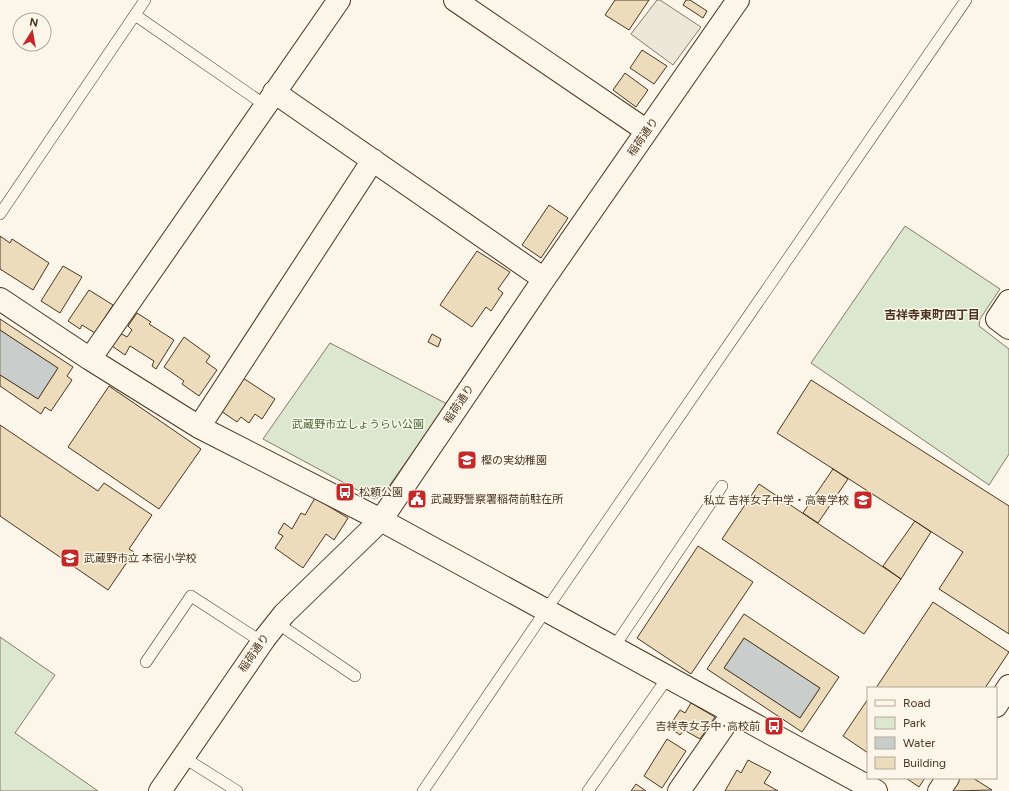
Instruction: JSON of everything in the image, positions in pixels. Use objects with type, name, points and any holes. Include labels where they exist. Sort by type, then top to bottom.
[{"type":"street","points":[[90,359],[339,0]]},
{"type":"street","points":[[455,0],[647,130]]},
{"type":"street","name":"稲荷通り","points":[[160,791],[262,642],[284,614],[381,520],[544,279],[738,0]]},
{"type":"street","points":[[270,98],[373,160],[544,279]]},
{"type":"street","points":[[199,427],[373,160]]},
{"type":"street","points":[[0,299],[90,359],[199,427],[381,520],[876,791]]},
{"type":"street","points":[[1009,302],[997,319],[1009,328]]},
{"type":"street","points":[[997,704],[1009,686]]},
{"type":"street","points":[[679,791],[733,713]]},
{"type":"street","points":[[939,791],[947,779]]},
{"type":"lane","points":[[0,214],[145,0]]},
{"type":"lane","points":[[423,791],[966,0]]},
{"type":"lane","points":[[136,14],[270,98]]},
{"type":"lane","points":[[614,647],[722,486]]},
{"type":"lane","points":[[146,662],[190,596],[262,642]]},
{"type":"lane","points":[[277,623],[355,676]]},
{"type":"lane","points":[[588,791],[668,677]]},
{"type":"lane","points":[[183,757],[236,791]]},
{"type":"green space","points":[[905,226],[1000,289],[980,319],[979,326],[1009,349],[1009,454],[989,485],[811,363]]},
{"type":"green space","name":"武蔵野市立しょうらい公園","points":[[330,343],[447,404],[382,496],[374,499],[263,439]]},
{"type":"green space","points":[[0,637],[55,675],[15,733],[98,791],[0,791]]},
{"type":"shaded area","points":[[657,0],[660,0],[701,27],[673,65],[631,34]]},
{"type":"water","points":[[0,330],[58,368],[38,399],[0,375]]},
{"type":"water","points":[[744,638],[820,688],[800,718],[724,668]]},
{"type":"building","points":[[615,0],[649,0],[629,30],[605,15]]},
{"type":"building","points":[[686,0],[690,0],[707,11],[703,18],[683,5]]},
{"type":"building","points":[[642,50],[667,66],[654,84],[630,68]]},
{"type":"building","points":[[625,73],[648,90],[636,107],[613,90]]},
{"type":"building","points":[[549,205],[568,218],[541,258],[522,245]]},
{"type":"building","points":[[0,236],[10,243],[12,239],[49,263],[33,290],[0,269]]},
{"type":"building","points":[[477,251],[510,272],[498,289],[503,293],[491,311],[486,307],[472,327],[440,305]]},
{"type":"building","points":[[63,266],[82,277],[60,313],[41,301]]},
{"type":"building","points":[[89,290],[113,305],[95,333],[82,325],[80,329],[68,321]]},
{"type":"building","points":[[137,313],[151,322],[149,324],[174,340],[156,369],[152,366],[154,361],[130,346],[125,355],[112,346],[120,333],[127,337],[132,330],[128,326]]},
{"type":"building","points":[[0,319],[73,367],[67,376],[72,380],[51,411],[45,407],[41,414],[0,386],[0,375],[38,399],[58,368],[0,330]]},
{"type":"building","points":[[432,334],[441,339],[438,347],[428,342]]},
{"type":"building","points":[[184,337],[210,356],[206,362],[217,370],[199,396],[182,384],[184,381],[164,367]]},
{"type":"building","points":[[243,378],[275,399],[262,419],[255,414],[249,423],[241,417],[237,422],[221,411]]},
{"type":"building","points":[[811,380],[1009,506],[1009,634],[939,589],[963,552],[777,433]]},
{"type":"building","points":[[109,386],[201,449],[159,509],[68,447]]},
{"type":"building","points":[[0,425],[98,491],[104,483],[152,515],[129,549],[134,552],[108,590],[0,516]]},
{"type":"building","points":[[833,469],[848,479],[818,523],[803,513]]},
{"type":"building","points":[[759,484],[901,579],[864,634],[722,539]]},
{"type":"building","points":[[315,498],[348,518],[334,540],[326,534],[303,568],[275,548],[283,536],[278,533],[284,523],[292,529],[301,513],[305,515]]},
{"type":"building","points":[[915,521],[931,532],[901,579],[883,566]]},
{"type":"building","points":[[698,546],[753,582],[691,674],[637,638]]},
{"type":"building","points":[[933,602],[1009,652],[986,687],[877,687]]},
{"type":"building","points":[[744,614],[839,677],[802,732],[707,669]],"holes":[[[744,638],[820,688],[800,718],[724,668]]]},
{"type":"building","points":[[867,700],[867,752],[843,736]]},
{"type":"building","points":[[691,703],[715,717],[700,739],[684,730],[680,735],[669,727],[680,710],[685,713]]},
{"type":"building","points":[[667,739],[686,751],[662,788],[644,776]]},
{"type":"building","points":[[748,760],[771,772],[764,783],[778,791],[725,791],[737,770],[741,773]]},
{"type":"building","points":[[907,779],[924,779],[919,787]]},
{"type":"building","points":[[959,779],[975,779],[992,790],[952,791]]},
{"type":"building","points":[[636,784],[646,791],[631,791]]},
{"type":"place","name":"樫の実幼稚園","points":[[467,460]]},
{"type":"place","name":"松頼公園","points":[[345,492]]},
{"type":"place","name":"武蔵野警察署稲荷前駐在所","points":[[417,499]]},
{"type":"place","name":"私立 吉祥女子中学・高等学校","points":[[863,500]]},
{"type":"place","name":"武蔵野市立 本宿小学校","points":[[70,558]]},
{"type":"place","name":"吉祥寺女子中･高校前","points":[[774,726]]},
{"type":"district","name":"吉祥寺東町四丁目","points":[[932,315]]}]
